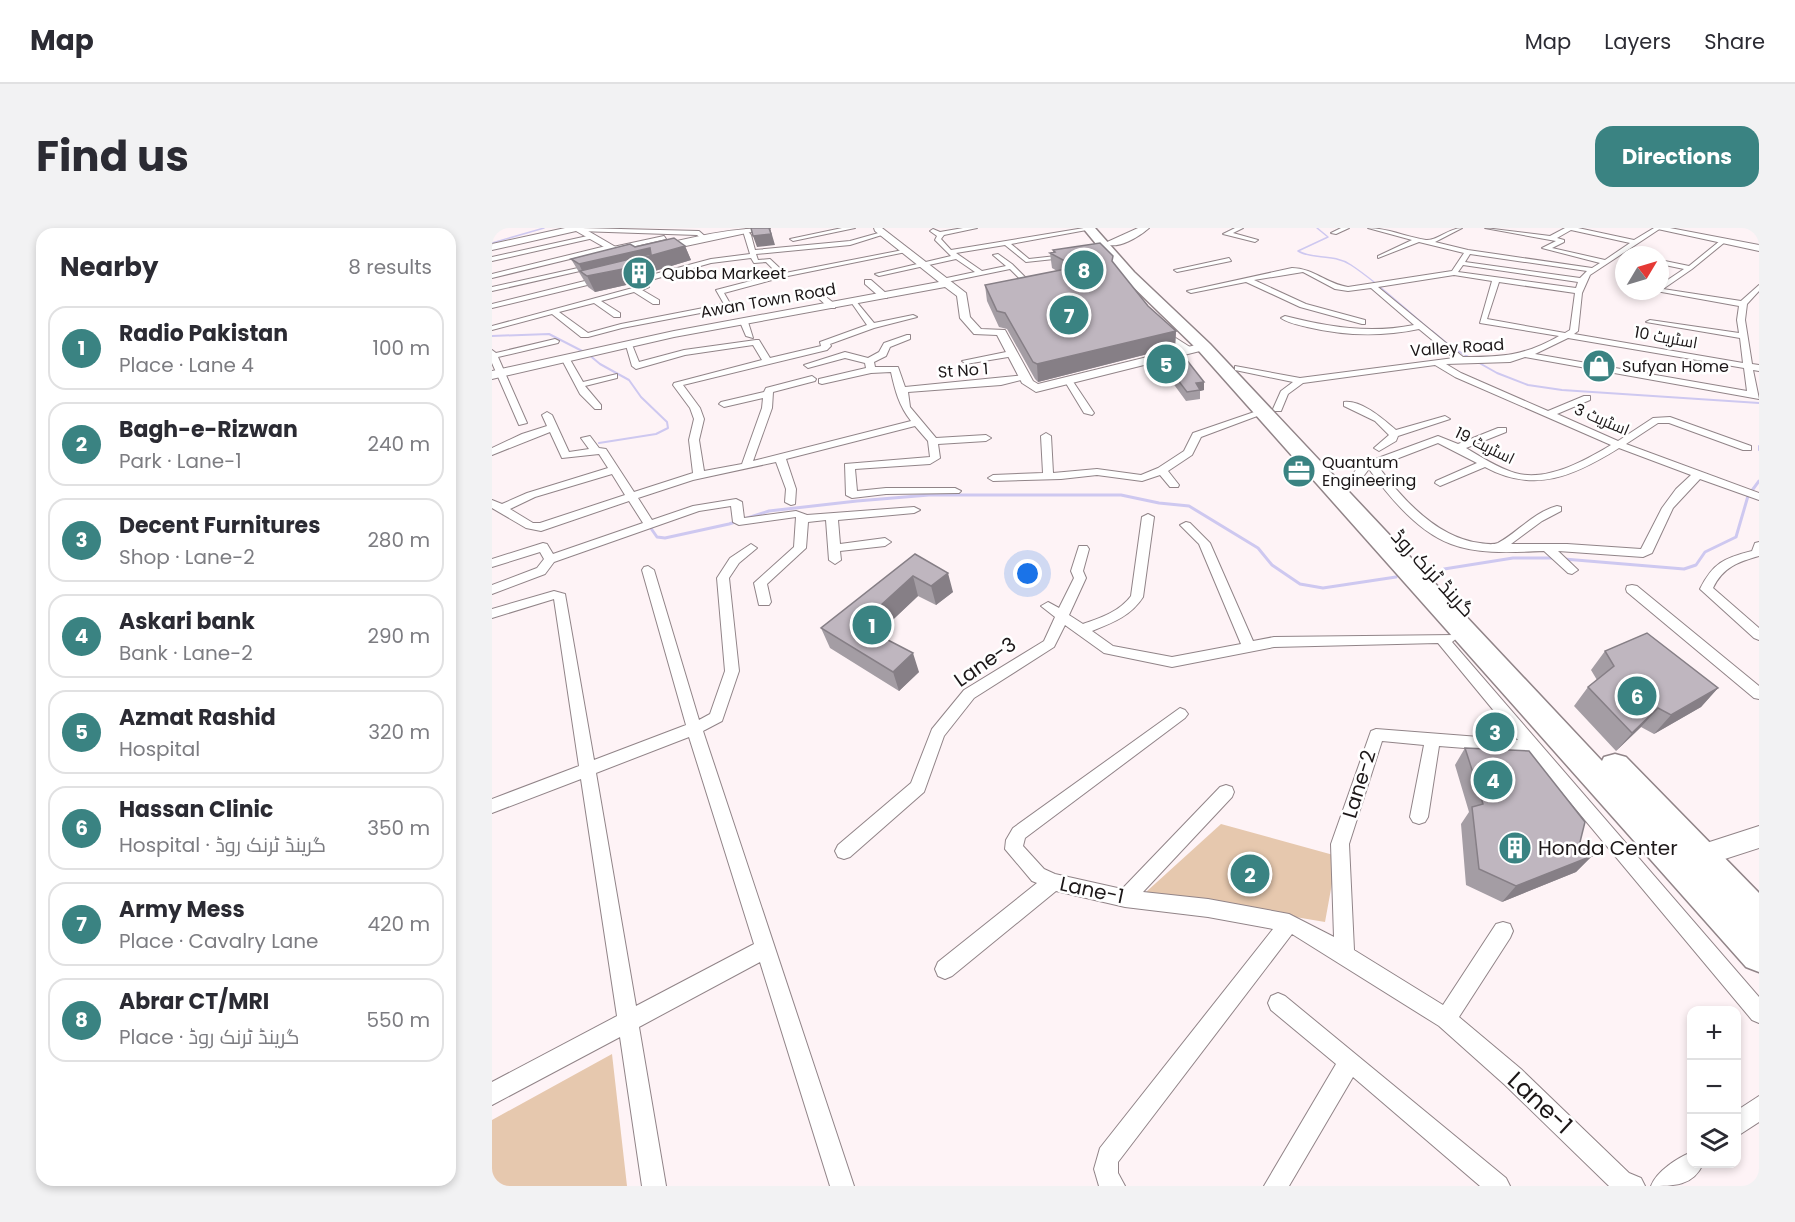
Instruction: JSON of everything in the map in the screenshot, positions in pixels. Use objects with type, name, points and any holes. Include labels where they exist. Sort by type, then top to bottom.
[{"type":"highway","name":"گرینڈ ٹرنک روڈ","points":[[1089,228],[1147,294],[1162,317],[1271,410],[1351,485],[1689,860],[1759,954]]},
{"type":"highway","name":"گرینڈ ٹرنک روڈ","points":[[1094,228],[1112,238],[1238,368],[1271,410],[1504,673],[1689,860],[1759,918]]},
{"type":"highway","name":"گرینڈ ٹرنک روڈ","points":[[1112,238],[1162,317]]},
{"type":"highway","name":"گرینڈ ٹرنک روڈ","points":[[1504,673],[1560,750],[1620,822],[1759,973]]},
{"type":"street","points":[[492,232],[495,228]]},
{"type":"street","points":[[493,258],[594,235],[658,228]]},
{"type":"street","points":[[625,256],[704,237],[766,228]]},
{"type":"street","points":[[793,239],[852,228]]},
{"type":"street","points":[[858,228],[868,231],[880,230],[911,254],[925,260],[934,272],[962,295],[965,318],[978,332],[1001,332],[1028,383],[1036,388],[1196,348]]},
{"type":"street","points":[[932,228],[930,228],[942,236],[937,239],[980,273]]},
{"type":"street","points":[[939,234],[974,228]]},
{"type":"street","points":[[879,274],[952,253],[1089,228]]},
{"type":"street","points":[[1112,238],[1145,228]]},
{"type":"street","points":[[1240,228],[1226,234],[1255,240]]},
{"type":"street","points":[[1335,233],[1346,228]]},
{"type":"street","points":[[1372,228],[1468,252],[1593,270]]},
{"type":"street","points":[[1428,243],[1459,228]]},
{"type":"street","points":[[1488,228],[1504,232],[1532,233],[1552,238],[1562,241],[1545,248],[1606,262]]},
{"type":"street","points":[[1552,238],[1570,228],[1637,243]]},
{"type":"street","points":[[1634,246],[1658,228],[1759,248]]},
{"type":"street","points":[[578,229],[594,235],[659,276]]},
{"type":"street","points":[[492,247],[578,229],[700,233],[704,237]]},
{"type":"street","points":[[492,328],[617,292],[636,290],[646,286],[639,281],[711,261],[752,252],[850,243],[880,230]]},
{"type":"street","points":[[746,231],[756,262],[768,260],[783,274]]},
{"type":"street","points":[[1405,237],[1414,232]]},
{"type":"street","points":[[492,276],[685,233]]},
{"type":"street","points":[[1596,240],[1604,236]]},
{"type":"street","points":[[976,239],[987,238]]},
{"type":"street","points":[[1380,257],[1418,240]]},
{"type":"street","points":[[1669,283],[1724,241]]},
{"type":"street","points":[[943,243],[954,242]]},
{"type":"street","points":[[1005,242],[1028,261],[1054,257]]},
{"type":"street","points":[[741,249],[752,252]]},
{"type":"street","points":[[1572,254],[1580,250]]},
{"type":"street","points":[[936,252],[952,253]]},
{"type":"street","points":[[1454,273],[1468,252]]},
{"type":"street","points":[[871,265],[911,254]]},
{"type":"street","points":[[552,311],[584,335],[652,316],[729,305],[719,292],[783,274],[911,254]]},
{"type":"street","points":[[996,255],[1024,280]]},
{"type":"street","points":[[493,258],[544,294]]},
{"type":"street","points":[[1569,336],[1574,331],[1582,281],[1593,270],[1615,258]]},
{"type":"street","points":[[563,259],[578,270],[602,282]]},
{"type":"street","points":[[1177,270],[1229,260]]},
{"type":"street","points":[[1461,263],[1582,281]]},
{"type":"street","points":[[957,267],[968,264]]},
{"type":"street","points":[[1669,264],[1690,268]]},
{"type":"street","points":[[947,282],[1009,267]]},
{"type":"street","points":[[934,272],[945,269]]},
{"type":"street","points":[[1191,291],[1300,269],[1335,286],[1348,289],[1454,273],[1579,291]]},
{"type":"street","points":[[492,289],[578,270]]},
{"type":"street","points":[[1116,274],[1121,281]]},
{"type":"street","points":[[494,306],[602,282],[617,276]]},
{"type":"street","name":"اسٹریٹ 10","points":[[1496,279],[1482,321],[1759,368]]},
{"type":"street","points":[[1248,280],[1305,308],[1362,322]]},
{"type":"street","points":[[868,282],[884,296]]},
{"type":"street","name":"Awan Town Road","points":[[496,374],[628,344],[855,302],[947,282]]},
{"type":"street","points":[[1377,286],[1421,326],[1468,359]]},
{"type":"street","points":[[1528,355],[1755,396],[1747,366],[1745,335],[1747,304],[1759,287]]},
{"type":"street","points":[[636,290],[656,302]]},
{"type":"street","points":[[817,292],[832,306]]},
{"type":"street","points":[[1669,293],[1747,304]]},
{"type":"street","points":[[1692,310],[1695,298]]},
{"type":"street","points":[[595,300],[617,315]]},
{"type":"street","points":[[855,302],[872,326]]},
{"type":"street","points":[[492,316],[503,325]]},
{"type":"street","points":[[699,475],[694,440],[699,419],[678,385],[679,383],[827,346],[819,343],[872,326],[913,317]]},
{"type":"street","points":[[1286,318],[1326,329],[1361,334],[1376,334],[1421,326]]},
{"type":"street","points":[[744,322],[750,336]]},
{"type":"street","points":[[1650,322],[1745,335]]},
{"type":"street","name":"Valley Road","points":[[1238,368],[1300,381],[1436,362],[1510,359],[1528,355],[1569,336]]},
{"type":"street","points":[[746,466],[767,408],[770,389],[817,380],[870,365],[883,354],[887,345],[906,337]]},
{"type":"street","points":[[522,423],[496,374],[492,355],[555,341]]},
{"type":"street","points":[[628,344],[636,366],[684,353],[756,342],[767,362]]},
{"type":"street","points":[[966,361],[1011,354]]},
{"type":"street","points":[[808,365],[845,355],[870,365],[895,369],[899,387],[903,390],[905,406],[933,441],[935,458],[930,461],[849,466],[852,493],[855,495],[886,491],[955,491]]},
{"type":"street","points":[[565,358],[585,394],[598,407]]},
{"type":"street","name":"اسٹریٹ 3","points":[[1436,362],[1458,375],[1617,444],[1753,495]]},
{"type":"street","points":[[580,385],[614,376]]},
{"type":"street","name":"St No 1","points":[[903,390],[1025,378]]},
{"type":"street","points":[[1068,380],[1089,413]]},
{"type":"street","points":[[993,478],[1097,472],[1142,478],[1162,470],[1188,453],[1197,435],[1271,410],[1284,393],[1300,381]]},
{"type":"street","points":[[724,404],[769,394]]},
{"type":"street","points":[[1549,414],[1587,398]]},
{"type":"street","points":[[1347,404],[1378,419],[1394,434]]},
{"type":"street","points":[[548,415],[566,456],[602,451],[649,524]]},
{"type":"street","points":[[1402,452],[1382,445],[1392,439],[1394,434],[1445,419]]},
{"type":"street","name":"اسٹریٹ 19","points":[[1351,485],[1363,467],[1434,439],[1521,478],[1541,478],[1586,461],[1656,420],[1670,420],[1747,448]]},
{"type":"street","points":[[497,506],[530,526],[541,527],[699,475],[780,458],[918,422]]},
{"type":"street","points":[[492,452],[526,436],[552,428]]},
{"type":"street","points":[[1456,448],[1502,430]]},
{"type":"street","points":[[1046,436],[1048,476]]},
{"type":"street","points":[[586,438],[596,451]]},
{"type":"street","points":[[933,441],[986,438]]},
{"type":"street","points":[[780,458],[791,489],[791,502]]},
{"type":"street","points":[[1440,483],[1485,463]]},
{"type":"street","points":[[1372,465],[1389,488],[1426,523],[1454,541],[1485,547],[1555,554],[1646,552],[1667,506],[1680,490],[1699,474]]},
{"type":"street","points":[[497,506],[614,470]]},
{"type":"street","points":[[1162,470],[1174,484]]},
{"type":"street","points":[[492,590],[541,571],[550,559],[697,508],[732,502],[737,503],[737,518],[799,514],[802,519],[800,548],[760,583],[764,602]]},
{"type":"street","points":[[1500,547],[1538,519],[1557,509]]},
{"type":"street","points":[[802,519],[914,510]]},
{"type":"street","points":[[832,517],[834,554],[885,542]]},
{"type":"street","points":[[1081,630],[1114,616],[1132,604],[1137,597],[1148,517]]},
{"type":"street","points":[[1186,525],[1204,543],[1249,647]]},
{"type":"street","points":[[492,563],[543,547],[550,559]]},
{"type":"street","points":[[492,806],[717,717],[732,671],[723,578],[726,569],[734,560],[751,548]]},
{"type":"street","name":"Lane-3","points":[[844,850],[918,787],[937,733],[969,694],[1049,644],[1080,578],[1077,571],[1083,549]]},
{"type":"street","points":[[1758,551],[1730,560],[1714,571],[1706,589],[1759,635]]},
{"type":"street","points":[[1555,554],[1572,570]]},
{"type":"street","points":[[648,570],[694,728],[842,1186]]},
{"type":"street","points":[[1632,590],[1759,694]]},
{"type":"street","points":[[492,614],[554,595],[560,597],[654,1186]]},
{"type":"street","points":[[1048,606],[1108,650],[1172,662],[1274,642],[1470,636]]},
{"type":"street","points":[[1441,638],[1759,1012]]},
{"type":"street","name":"Lane-1","points":[[1180,714],[1019,833],[1014,849],[1038,875],[1053,882],[1125,898],[1208,908],[1289,923],[1344,952],[1446,1019],[1513,1077],[1622,1184]]},
{"type":"street","name":"Lane-2","points":[[1344,952],[1340,844],[1376,735],[1532,747]]},
{"type":"street","points":[[1419,817],[1432,741]]},
{"type":"street","points":[[1125,898],[1226,792]]},
{"type":"street","points":[[1689,860],[1759,837]]},
{"type":"street","points":[[945,969],[1053,882]]},
{"type":"street","points":[[1113,1186],[1106,1178],[1105,1167],[1108,1156],[1289,923]]},
{"type":"street","points":[[1446,1019],[1503,931]]},
{"type":"street","points":[[492,1094],[766,948]]},
{"type":"street","points":[[1278,1004],[1350,1061],[1498,1186]]},
{"type":"street","points":[[1276,1186],[1350,1061]]},
{"type":"street","points":[[1741,1123],[1759,1107]]},
{"type":"street","points":[[1663,1186],[1687,1167]]},
{"type":"shaded area","points":[[1221,824],[1337,856],[1325,922],[1146,892]]},
{"type":"shaded area","points":[[612,1054],[627,1186],[492,1186],[492,1120]]},
{"type":"building","points":[[751,228],[769,228],[771,234],[753,236]]},
{"type":"building","points":[[674,238],[685,246],[628,262],[628,268],[587,276],[580,271],[651,254],[650,248],[579,264],[571,259],[630,244],[635,247]]},
{"type":"building","points":[[1100,243],[1113,256],[1112,261],[1148,306],[1176,331],[1037,364],[1033,362],[1005,313],[997,311],[985,285],[1076,267],[1050,253],[1055,252],[1053,250]]},
{"type":"building","points":[[1174,351],[1181,360],[1186,359],[1204,382],[1196,383],[1200,390],[1187,392],[1157,356]]},
{"type":"building","points":[[915,554],[948,573],[931,586],[913,576],[859,625],[913,653],[893,672],[821,628]]},
{"type":"building","points":[[1647,633],[1718,688],[1671,715],[1658,708],[1632,733],[1588,687],[1614,666],[1605,651]]},
{"type":"building","points":[[1465,748],[1529,751],[1585,822],[1580,842],[1592,856],[1516,886],[1479,869],[1472,807],[1483,804]]},
{"type":"waterway","points":[[492,243],[544,228]]},
{"type":"waterway","points":[[1317,228],[1328,237],[1298,251],[1337,259],[1351,265],[1434,333]]},
{"type":"waterway","points":[[1432,331],[1451,347],[1497,373],[1528,385],[1562,390],[1759,403]]},
{"type":"waterway","points":[[492,336],[549,334],[588,354],[600,364],[629,380],[641,397],[667,422],[668,428],[656,434],[599,443]]},
{"type":"waterway","points":[[1564,559],[1684,569],[1696,565],[1705,552],[1736,537],[1748,496],[1759,481]]},
{"type":"waterway","points":[[650,527],[657,537],[665,538],[729,524],[769,511],[929,495],[1121,495],[1159,503],[1189,506],[1258,548],[1272,565],[1300,584],[1323,588],[1396,577]]},
{"type":"waterway","points":[[1444,569],[1513,558],[1556,558]]},
{"type":"place","name":"Abrar CT/MRI","points":[[1084,270]]},
{"type":"place","name":"Qubba Markeet","points":[[639,273]]},
{"type":"place","name":"Army Mess","points":[[1069,315]]},
{"type":"place","name":"Azmat Rashid","points":[[1166,364]]},
{"type":"place","name":"Sufyan Home","points":[[1599,366]]},
{"type":"place","name":"Quantum Engineering","points":[[1299,471]]},
{"type":"place","name":"Radio Pakistan","points":[[872,625]]},
{"type":"place","name":"Hassan Clinic","points":[[1637,696]]},
{"type":"place","name":"Decent Furnitures","points":[[1495,732]]},
{"type":"place","name":"Askari bank","points":[[1493,780]]},
{"type":"place","name":"Honda Center","points":[[1515,848]]},
{"type":"place","name":"Bagh-e-Rizwan","points":[[1250,874]]}]
